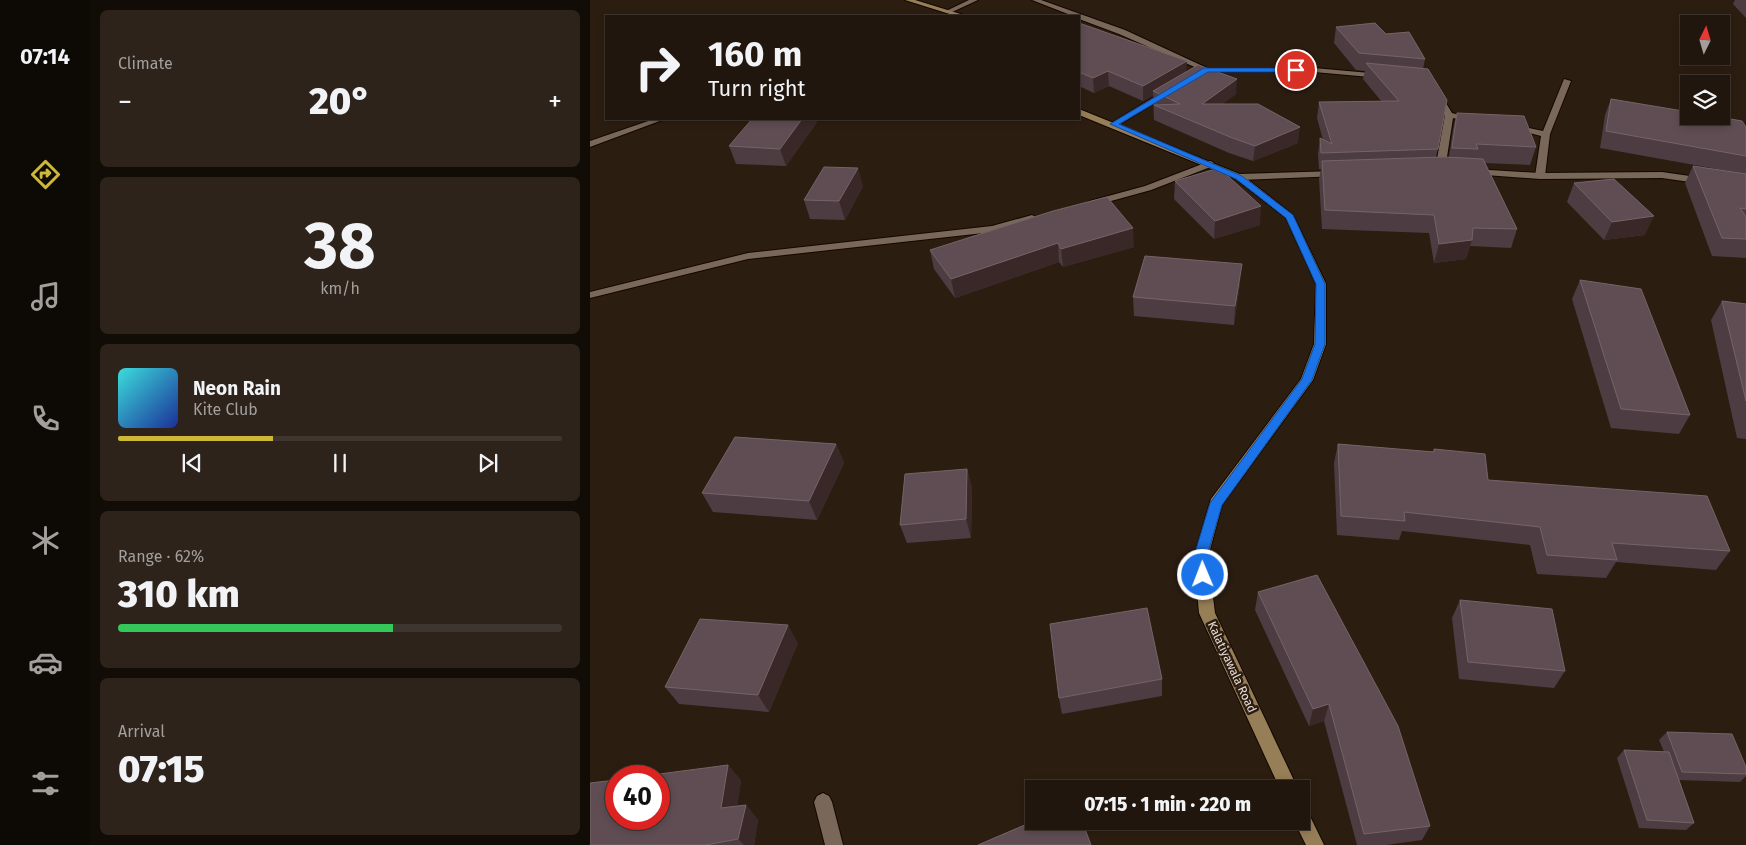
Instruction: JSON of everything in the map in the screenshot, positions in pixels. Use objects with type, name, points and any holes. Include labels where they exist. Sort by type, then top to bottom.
[{"type":"street","points":[[908,0],[959,15]]},
{"type":"street","points":[[948,12],[975,0]]},
{"type":"street","points":[[1035,0],[1076,15]]},
{"type":"street","points":[[1080,17],[1122,32],[1206,70],[1314,70],[1391,77]]},
{"type":"street","points":[[1198,75],[1206,70]]},
{"type":"street","points":[[1540,176],[1546,134],[1567,81]]},
{"type":"street","points":[[1114,124],[1172,90]]},
{"type":"street","points":[[1434,90],[1448,115],[1439,171]]},
{"type":"street","name":"Kalatiyawala Road","points":[[1080,112],[1114,124],[1239,177],[1290,217],[1321,284],[1320,344],[1307,380],[1216,503],[1201,556],[1207,613],[1285,780]]},
{"type":"street","points":[[1448,115],[1478,120]]},
{"type":"street","points":[[590,144],[658,120]]},
{"type":"street","points":[[1507,126],[1546,134]]},
{"type":"street","points":[[1084,205],[1148,188],[1210,164]]},
{"type":"street","points":[[1467,172],[1540,176],[1662,176],[1718,183]]},
{"type":"street","points":[[1239,177],[1344,174]]},
{"type":"street","points":[[590,296],[748,256],[993,229],[1038,217]]},
{"type":"street","points":[[823,802],[834,845]]},
{"type":"street","points":[[1308,830],[1315,845]]},
{"type":"building","points":[[1080,23],[1187,61],[1143,86],[1108,71],[1093,78],[1080,72]]},
{"type":"building","points":[[1375,23],[1386,34],[1409,32],[1425,59],[1359,53],[1336,27]]},
{"type":"building","points":[[1366,63],[1428,69],[1447,100],[1438,149],[1321,153],[1320,138],[1332,144],[1319,102],[1399,101]]},
{"type":"building","points":[[1198,65],[1237,79],[1202,104],[1258,104],[1300,127],[1255,146],[1154,105],[1180,104],[1153,91]]},
{"type":"building","points":[[1611,99],[1680,110],[1680,125],[1730,125],[1730,119],[1742,121],[1746,127],[1746,156],[1606,131]]},
{"type":"building","points":[[1457,113],[1524,116],[1536,147],[1476,144],[1478,149],[1452,148]]},
{"type":"building","points":[[751,120],[801,120],[780,149],[729,146]]},
{"type":"building","points":[[1444,157],[1483,159],[1517,229],[1473,228],[1472,240],[1439,244],[1434,215],[1325,210],[1322,161]]},
{"type":"building","points":[[1693,166],[1746,174],[1746,209],[1740,208],[1746,217],[1746,239],[1722,238]]},
{"type":"building","points":[[824,167],[858,168],[839,201],[804,200]]},
{"type":"building","points":[[1219,168],[1261,206],[1215,221],[1175,181]]},
{"type":"building","points":[[1614,179],[1654,216],[1612,222],[1574,183]]},
{"type":"building","points":[[1107,197],[1133,228],[1061,249],[1058,243],[951,279],[930,250],[1053,211]]},
{"type":"building","points":[[1145,256],[1242,264],[1235,306],[1133,297]]},
{"type":"building","points":[[1580,280],[1641,289],[1690,415],[1621,409]]},
{"type":"building","points":[[1722,301],[1746,304],[1746,401]]},
{"type":"building","points":[[735,437],[836,444],[809,501],[702,493]]},
{"type":"building","points":[[1338,444],[1434,452],[1434,449],[1485,454],[1488,480],[1707,496],[1730,551],[1612,543],[1617,560],[1547,555],[1540,527],[1404,512],[1405,521],[1341,516]]},
{"type":"building","points":[[967,469],[966,519],[900,525],[905,474]]},
{"type":"building","points":[[1317,575],[1398,726],[1430,826],[1364,834],[1329,704],[1313,709],[1258,592]]},
{"type":"building","points":[[1460,600],[1552,609],[1565,671],[1468,662]]},
{"type":"building","points":[[1147,608],[1162,679],[1059,698],[1050,624]]},
{"type":"building","points":[[700,619],[788,625],[758,695],[665,687]]},
{"type":"building","points":[[1667,732],[1732,734],[1746,767],[1746,774],[1682,772]]},
{"type":"building","points":[[1624,750],[1669,752],[1694,823],[1647,820]]},
{"type":"building","points":[[728,765],[721,808],[746,805],[738,839],[706,845],[590,845],[590,783],[605,781],[605,830],[670,830],[670,773]]},
{"type":"building","points":[[1025,825],[1025,830],[1085,830],[1091,845],[978,845]]},
{"type":"route","points":[[1203,575],[1201,556],[1216,503],[1307,380],[1320,344],[1321,284],[1290,217],[1265,197],[1239,177],[1114,124],[1206,70],[1296,70]]}]
